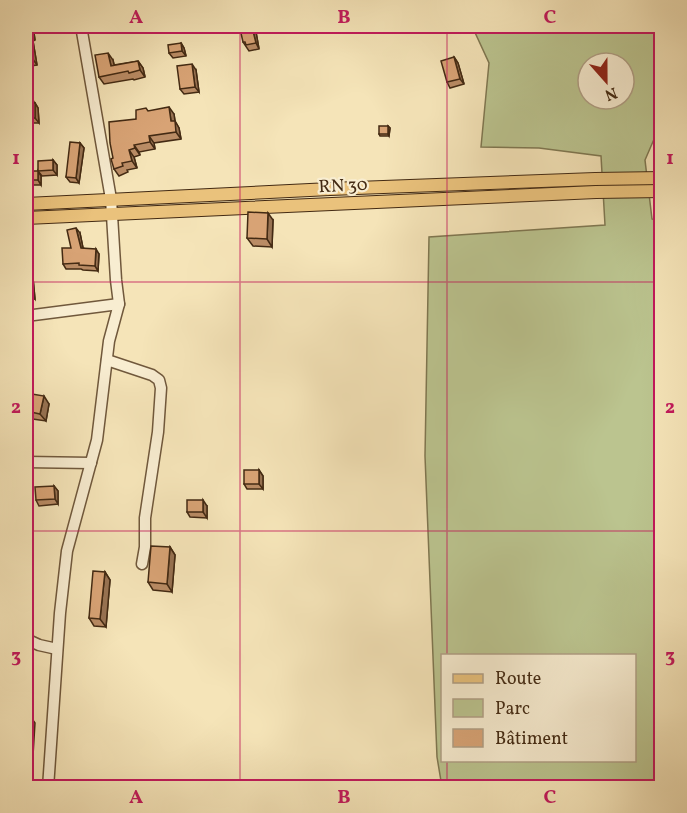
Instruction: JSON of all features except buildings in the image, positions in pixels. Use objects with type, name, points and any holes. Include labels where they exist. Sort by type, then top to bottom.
[{"type":"main road","name":"RN 30","points":[[26,204],[657,184]]},
{"type":"main road","name":"RN 30","points":[[26,218],[596,185]]},
{"type":"street","points":[[48,788],[57,649],[67,551],[97,440],[109,341],[119,304],[111,200],[81,26]]},
{"type":"street","points":[[26,316],[119,304]]},
{"type":"street","points":[[107,360],[152,375],[159,380],[161,388],[158,432],[145,518],[145,548],[142,564]]},
{"type":"street","points":[[26,462],[91,464]]},
{"type":"street","points":[[26,639],[57,649]]},
{"type":"green space","points":[[472,26],[661,26],[661,130],[658,130],[645,160],[652,219],[662,222],[661,787],[442,787],[437,757],[425,456],[429,237],[605,225],[601,156],[539,148],[481,147],[489,63]]}]
